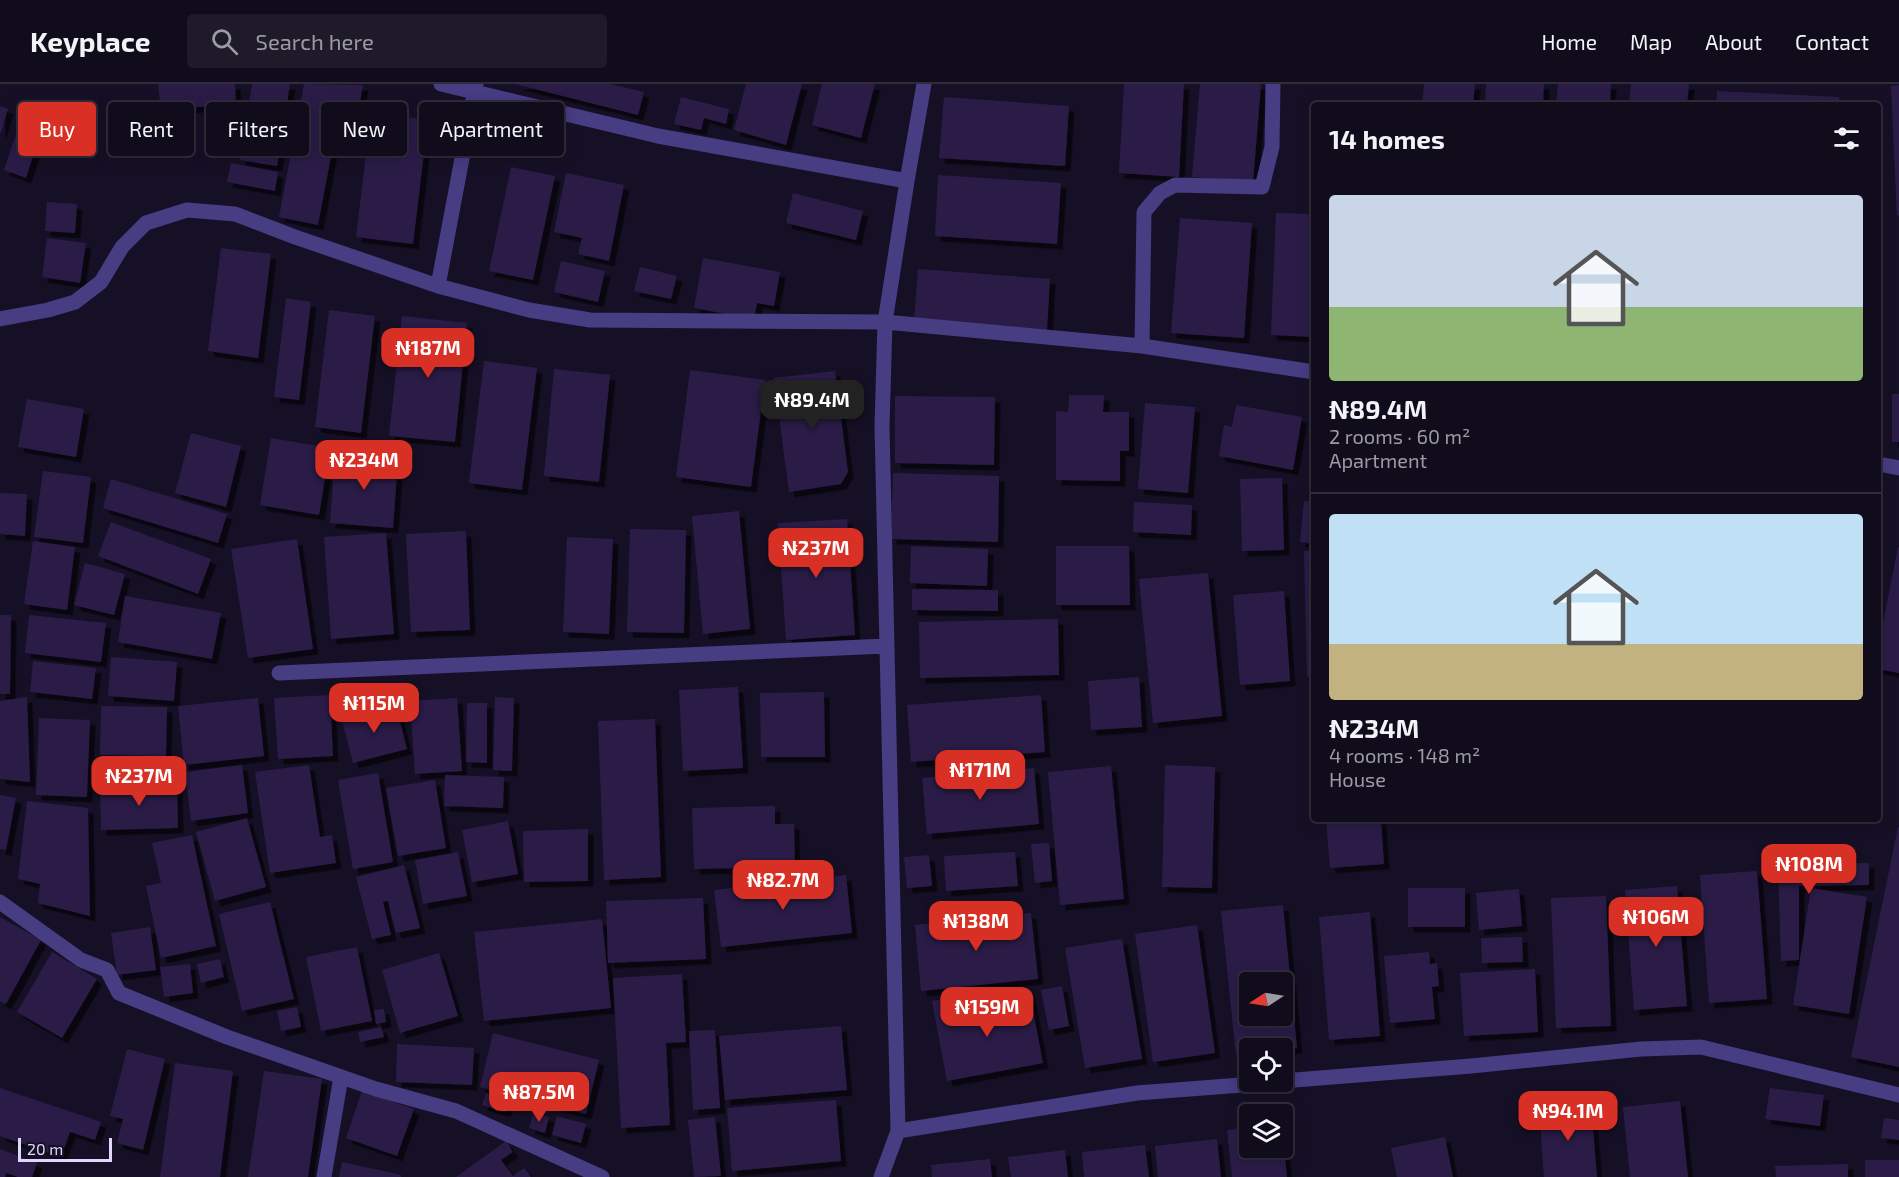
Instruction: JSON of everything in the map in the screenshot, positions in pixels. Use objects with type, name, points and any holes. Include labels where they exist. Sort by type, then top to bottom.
[{"type":"street","points":[[441,84],[476,88],[658,136],[907,181]]},
{"type":"street","points":[[881,1177],[898,1131],[882,427],[885,322],[924,84]]},
{"type":"street","points":[[1142,346],[1144,212],[1160,193],[1175,185],[1263,187],[1272,147],[1273,84]]},
{"type":"street","points":[[438,286],[476,88]]},
{"type":"street","points":[[0,319],[48,310],[75,302],[101,282],[122,247],[146,223],[187,210],[234,214],[438,286],[529,310],[590,321],[885,322],[1142,346],[1311,372]]},
{"type":"street","points":[[1881,465],[1899,468]]},
{"type":"street","points":[[279,674],[886,646]]},
{"type":"street","points":[[0,902],[81,960],[106,970],[119,993],[227,1037],[341,1077],[456,1111],[602,1177]]},
{"type":"street","points":[[1293,1080],[1471,1066],[1641,1049],[1701,1047],[1899,1095]]},
{"type":"street","points":[[324,1177],[341,1077]]},
{"type":"street","points":[[898,1131],[1137,1093],[1239,1084]]},
{"type":"building","points":[[158,84],[235,84],[236,102],[206,102],[206,106],[194,107],[194,102],[160,102]]},
{"type":"building","points":[[252,84],[290,84],[287,102],[249,102]]},
{"type":"building","points":[[304,84],[363,85],[360,102],[321,102],[321,156],[331,156],[318,225],[279,217],[290,156],[309,156],[309,102],[301,102]]},
{"type":"building","points":[[515,84],[610,84],[644,92],[638,115]]},
{"type":"building","points":[[746,84],[802,84],[786,145],[734,130]]},
{"type":"building","points":[[822,84],[875,84],[861,138],[812,125]]},
{"type":"building","points":[[1124,84],[1184,84],[1179,177],[1119,173]]},
{"type":"building","points":[[1200,84],[1261,84],[1253,182],[1192,177]]},
{"type":"building","points":[[1424,84],[1475,84],[1473,102],[1422,102]]},
{"type":"building","points":[[1486,84],[1544,84],[1543,102],[1485,102]]},
{"type":"building","points":[[1558,84],[1611,84],[1610,102],[1556,102]]},
{"type":"building","points":[[1631,84],[1689,84],[1687,102],[1629,102]]},
{"type":"building","points":[[1899,85],[1899,215],[1897,216],[1891,86]]},
{"type":"building","points":[[1717,91],[1839,97],[1839,102],[1716,102]]},
{"type":"building","points":[[681,97],[729,109],[726,124],[704,118],[701,130],[674,124]]},
{"type":"building","points":[[944,97],[1069,106],[1065,166],[939,158]]},
{"type":"building","points":[[0,106],[8,109],[1,133],[0,133]]},
{"type":"building","points":[[407,117],[419,119],[419,156],[424,156],[413,244],[356,237],[366,156],[407,156]]},
{"type":"building","points":[[15,137],[18,138],[18,156],[33,156],[26,178],[4,170]]},
{"type":"building","points":[[241,156],[279,156],[277,166],[240,160]]},
{"type":"building","points":[[231,163],[278,172],[275,191],[227,182]]},
{"type":"building","points":[[511,167],[555,176],[533,280],[489,271]]},
{"type":"building","points":[[566,173],[624,185],[609,261],[578,254],[582,238],[554,232]]},
{"type":"building","points":[[938,175],[1061,183],[1057,244],[935,236]]},
{"type":"building","points":[[793,193],[863,211],[856,240],[786,223]]},
{"type":"building","points":[[47,202],[77,204],[75,233],[45,231]]},
{"type":"building","points":[[1276,213],[1311,214],[1311,337],[1271,335]]},
{"type":"building","points":[[1180,218],[1252,223],[1244,338],[1171,333]]},
{"type":"building","points":[[47,238],[86,243],[80,283],[42,277]]},
{"type":"building","points":[[221,248],[271,254],[258,358],[208,351]]},
{"type":"building","points":[[703,258],[780,272],[774,306],[757,303],[754,319],[694,308]]},
{"type":"building","points":[[561,261],[605,271],[598,302],[554,292]]},
{"type":"building","points":[[640,267],[677,276],[671,299],[634,291]]},
{"type":"building","points":[[918,269],[1050,279],[1047,330],[914,320]]},
{"type":"building","points":[[286,298],[311,302],[299,400],[274,397]]},
{"type":"building","points":[[329,310],[375,316],[361,433],[315,427]]},
{"type":"building","points":[[402,316],[467,323],[455,442],[389,436]]},
{"type":"building","points":[[484,361],[537,368],[522,490],[469,483]]},
{"type":"building","points":[[554,369],[610,375],[599,482],[544,476]]},
{"type":"building","points":[[690,370],[765,380],[751,487],[676,477]]},
{"type":"building","points":[[835,371],[848,472],[841,484],[789,492],[774,378]]},
{"type":"building","points":[[1892,394],[1899,394],[1899,442],[1892,442]]},
{"type":"building","points":[[1069,395],[1104,395],[1103,412],[1129,412],[1129,451],[1120,451],[1120,481],[1056,480],[1056,411],[1068,412]]},
{"type":"building","points":[[895,396],[995,397],[994,465],[895,463]]},
{"type":"building","points":[[27,399],[84,409],[76,457],[18,447]]},
{"type":"building","points":[[1145,403],[1195,407],[1188,493],[1138,489]]},
{"type":"building","points":[[1236,405],[1302,417],[1293,470],[1219,456],[1224,425],[1232,427]]},
{"type":"building","points":[[191,433],[241,446],[226,507],[175,493]]},
{"type":"building","points":[[271,438],[330,448],[319,515],[260,505]]},
{"type":"building","points":[[335,455],[398,460],[393,528],[330,523]]},
{"type":"building","points":[[43,471],[91,477],[83,543],[34,537]]},
{"type":"building","points":[[893,473],[999,476],[998,542],[891,539]]},
{"type":"building","points":[[1282,478],[1284,550],[1242,551],[1240,479]]},
{"type":"building","points":[[111,479],[227,514],[218,543],[103,508]]},
{"type":"building","points":[[0,493],[27,494],[25,536],[0,534]]},
{"type":"building","points":[[1304,501],[1311,502],[1311,544],[1300,542]]},
{"type":"building","points":[[1134,502],[1192,505],[1191,535],[1133,532]]},
{"type":"building","points":[[739,511],[750,629],[703,634],[692,516]]},
{"type":"building","points":[[847,519],[855,635],[786,640],[778,523]]},
{"type":"building","points":[[111,522],[211,559],[198,594],[98,556]]},
{"type":"building","points":[[630,529],[686,530],[684,633],[627,632]]},
{"type":"building","points":[[466,531],[470,630],[411,632],[406,534]]},
{"type":"building","points":[[386,533],[394,634],[331,639],[324,537]]},
{"type":"building","points":[[567,537],[613,539],[609,634],[563,632]]},
{"type":"building","points":[[297,539],[313,649],[248,658],[231,549]]},
{"type":"building","points":[[33,541],[75,547],[67,610],[24,604]]},
{"type":"building","points":[[911,546],[988,549],[987,586],[910,583]]},
{"type":"building","points":[[1056,546],[1129,546],[1130,605],[1056,605]]},
{"type":"building","points":[[1899,547],[1899,673],[1881,670],[1881,633]]},
{"type":"building","points":[[1304,551],[1311,551],[1311,677],[1307,677]]},
{"type":"building","points":[[85,563],[125,574],[114,615],[74,605]]},
{"type":"building","points":[[1208,573],[1222,716],[1153,723],[1139,579]]},
{"type":"building","points":[[912,589],[998,590],[998,611],[912,610]]},
{"type":"building","points":[[1284,591],[1290,681],[1240,685],[1233,595]]},
{"type":"building","points":[[125,596],[221,613],[212,659],[118,642]]},
{"type":"building","points":[[0,615],[11,615],[10,694],[0,694]]},
{"type":"building","points":[[29,615],[106,623],[101,662],[25,653]]},
{"type":"building","points":[[1058,619],[1059,675],[920,678],[919,622]]},
{"type":"building","points":[[111,657],[177,662],[174,701],[108,696]]},
{"type":"building","points":[[33,661],[96,668],[92,699],[30,692]]},
{"type":"building","points":[[1139,677],[1142,727],[1091,730],[1088,681]]},
{"type":"building","points":[[738,687],[743,768],[683,771],[679,690]]},
{"type":"building","points":[[824,692],[825,757],[761,757],[760,693]]},
{"type":"building","points":[[330,695],[333,756],[278,759],[274,698]]},
{"type":"building","points":[[1041,695],[1045,752],[911,762],[907,705]]},
{"type":"building","points":[[27,697],[30,782],[0,779],[0,701]]},
{"type":"building","points":[[495,697],[514,698],[512,771],[493,770]]},
{"type":"building","points":[[258,698],[264,756],[184,765],[178,706]]},
{"type":"building","points":[[457,698],[462,771],[415,774],[410,701]]},
{"type":"building","points":[[467,703],[487,703],[487,763],[466,762]]},
{"type":"building","points":[[101,706],[167,707],[166,756],[100,755]]},
{"type":"building","points":[[396,706],[407,749],[353,763],[342,720]]},
{"type":"building","points":[[39,718],[90,720],[87,797],[36,795]]},
{"type":"building","points":[[655,719],[661,877],[604,880],[598,721]]},
{"type":"building","points":[[242,765],[248,813],[191,821],[185,772]]},
{"type":"building","points":[[309,765],[320,837],[332,835],[336,863],[270,873],[255,772]]},
{"type":"building","points":[[1165,765],[1215,767],[1212,888],[1162,887]]},
{"type":"building","points":[[1111,766],[1124,899],[1060,905],[1048,772]]},
{"type":"building","points":[[1034,768],[1039,824],[927,834],[922,778]]},
{"type":"building","points":[[378,773],[393,862],[353,869],[338,780]]},
{"type":"building","points":[[445,775],[504,777],[503,808],[444,806]]},
{"type":"building","points":[[435,780],[446,848],[398,856],[386,788]]},
{"type":"building","points":[[177,785],[178,828],[101,830],[100,786]]},
{"type":"building","points":[[0,795],[16,798],[6,850],[0,849]]},
{"type":"building","points":[[27,801],[88,808],[90,916],[38,903],[40,884],[18,879]]},
{"type":"building","points":[[775,806],[775,824],[794,824],[795,867],[694,869],[692,808]]},
{"type":"building","points":[[247,818],[266,887],[215,901],[196,832]]},
{"type":"building","points":[[508,821],[518,874],[472,882],[462,830]]},
{"type":"building","points":[[1326,822],[1381,822],[1384,864],[1330,868]]},
{"type":"building","points":[[1899,827],[1899,1067],[1851,1057]]},
{"type":"building","points":[[588,829],[588,881],[524,882],[523,831]]},
{"type":"building","points":[[192,835],[216,946],[161,958],[146,886],[161,883],[152,843]]},
{"type":"building","points":[[1049,843],[1052,881],[1035,883],[1031,844]]},
{"type":"building","points":[[458,852],[467,896],[423,904],[415,860]]},
{"type":"building","points":[[1015,852],[1018,886],[946,891],[944,856]]},
{"type":"building","points":[[929,855],[932,886],[907,888],[904,857]]},
{"type":"building","points":[[1869,863],[1869,885],[1799,886],[1799,960],[1781,961],[1778,865]]},
{"type":"building","points":[[404,865],[420,928],[396,933],[388,901],[383,902],[391,935],[372,939],[356,877]]},
{"type":"building","points":[[1757,871],[1767,999],[1709,1003],[1700,875]]},
{"type":"building","points":[[846,875],[852,933],[721,947],[714,890]]},
{"type":"building","points":[[1677,886],[1687,1006],[1634,1010],[1625,890]]},
{"type":"building","points":[[1408,888],[1465,888],[1465,927],[1408,927]]},
{"type":"building","points":[[1811,888],[1867,897],[1849,1014],[1793,1005]]},
{"type":"building","points":[[1519,889],[1522,926],[1479,930],[1476,893]]},
{"type":"building","points":[[1606,896],[1611,1026],[1556,1028],[1551,898]]},
{"type":"building","points":[[703,898],[706,959],[608,963],[606,901]]},
{"type":"building","points":[[270,902],[294,999],[242,1011],[219,914]]},
{"type":"building","points":[[1283,905],[1290,972],[1239,972],[1239,1026],[1293,1026],[1293,1007],[1297,1048],[1293,1049],[1293,1038],[1239,1038],[1239,1055],[1236,1055],[1221,911]]},
{"type":"building","points":[[1370,912],[1380,1036],[1329,1040],[1319,917]]},
{"type":"building","points":[[1031,913],[1038,979],[921,991],[915,925]]},
{"type":"building","points":[[0,917],[41,940],[6,1004],[0,1001]]},
{"type":"building","points":[[602,919],[611,1008],[484,1021],[474,932]]},
{"type":"building","points":[[1197,925],[1215,1053],[1153,1062],[1135,934]]},
{"type":"building","points":[[150,927],[156,970],[117,975],[111,933]]},
{"type":"building","points":[[1522,937],[1523,962],[1482,963],[1481,938]]},
{"type":"building","points":[[1122,939],[1142,1059],[1085,1068],[1065,948]]},
{"type":"building","points":[[357,947],[372,1021],[321,1031],[306,957]]},
{"type":"building","points":[[52,952],[97,979],[62,1038],[17,1012]]},
{"type":"building","points":[[1429,952],[1430,964],[1437,963],[1439,986],[1432,987],[1435,1019],[1390,1023],[1384,956]]},
{"type":"building","points":[[439,953],[458,1016],[400,1033],[382,970]]},
{"type":"building","points":[[220,959],[224,977],[201,983],[197,964]]},
{"type":"building","points":[[190,964],[193,993],[164,997],[160,967]]},
{"type":"building","points":[[1535,969],[1538,1032],[1464,1036],[1460,973]]},
{"type":"building","points":[[682,974],[686,1042],[666,1043],[670,1125],[621,1128],[613,978]]},
{"type":"building","points":[[1062,986],[1069,1026],[1049,1030],[1041,990]]},
{"type":"building","points":[[1029,990],[1043,1063],[947,1081],[932,1001],[951,997],[955,1014],[1017,1002],[1015,993]]},
{"type":"building","points":[[297,1007],[301,1027],[281,1031],[277,1011]]},
{"type":"building","points":[[384,1009],[386,1022],[376,1024],[374,1010]]},
{"type":"building","points":[[841,1026],[847,1090],[725,1100],[719,1036]]},
{"type":"building","points":[[381,1027],[384,1037],[360,1042],[358,1032]]},
{"type":"building","points":[[715,1030],[720,1108],[693,1110],[689,1031]]},
{"type":"building","points":[[493,1033],[599,1060],[586,1114],[480,1087]]},
{"type":"building","points":[[397,1044],[474,1048],[472,1085],[396,1082]]},
{"type":"building","points":[[127,1049],[165,1059],[143,1150],[117,1143],[123,1119],[110,1116]]},
{"type":"building","points":[[175,1063],[233,1071],[220,1177],[160,1177]]},
{"type":"building","points":[[264,1071],[322,1079],[308,1177],[248,1177]]},
{"type":"building","points":[[0,1088],[101,1122],[95,1140],[70,1132],[61,1157],[0,1136]]},
{"type":"building","points":[[1770,1088],[1824,1095],[1820,1126],[1765,1119]]},
{"type":"building","points":[[362,1091],[414,1109],[397,1156],[346,1138]]},
{"type":"building","points":[[486,1093],[509,1101],[505,1112],[482,1105]]},
{"type":"building","points":[[836,1100],[841,1161],[732,1171],[727,1108]]},
{"type":"building","points":[[1680,1101],[1688,1177],[1630,1177],[1623,1107]]},
{"type":"building","points":[[1591,1104],[1597,1177],[1544,1177],[1539,1108]]},
{"type":"building","points":[[534,1112],[549,1117],[545,1133],[529,1128]]},
{"type":"building","points":[[557,1116],[586,1124],[581,1143],[552,1135]]},
{"type":"building","points":[[715,1117],[721,1176],[694,1177],[688,1120]]},
{"type":"building","points":[[1884,1118],[1899,1120],[1899,1140],[1881,1138]]},
{"type":"building","points":[[1239,1129],[1239,1158],[1285,1158],[1287,1177],[1232,1177],[1227,1130]]},
{"type":"building","points":[[1445,1137],[1453,1177],[1397,1177],[1391,1148]]},
{"type":"building","points":[[1217,1139],[1221,1177],[1158,1177],[1155,1146]]},
{"type":"building","points":[[506,1141],[513,1152],[501,1160],[513,1176],[524,1168],[531,1177],[456,1177]]},
{"type":"building","points":[[1145,1145],[1149,1177],[1084,1177],[1082,1152]]},
{"type":"building","points":[[0,1149],[37,1163],[32,1177],[18,1177],[6,1173],[5,1177],[0,1177]]},
{"type":"building","points":[[1065,1150],[1068,1177],[1011,1177],[1008,1157]]},
{"type":"building","points":[[990,1159],[992,1177],[932,1177],[931,1165]]},
{"type":"building","points":[[1865,1160],[1899,1160],[1899,1177],[1865,1177]]},
{"type":"building","points":[[342,1162],[401,1175],[401,1177],[339,1177]]},
{"type":"building","points":[[1848,1164],[1848,1177],[1776,1177],[1775,1166]]}]
